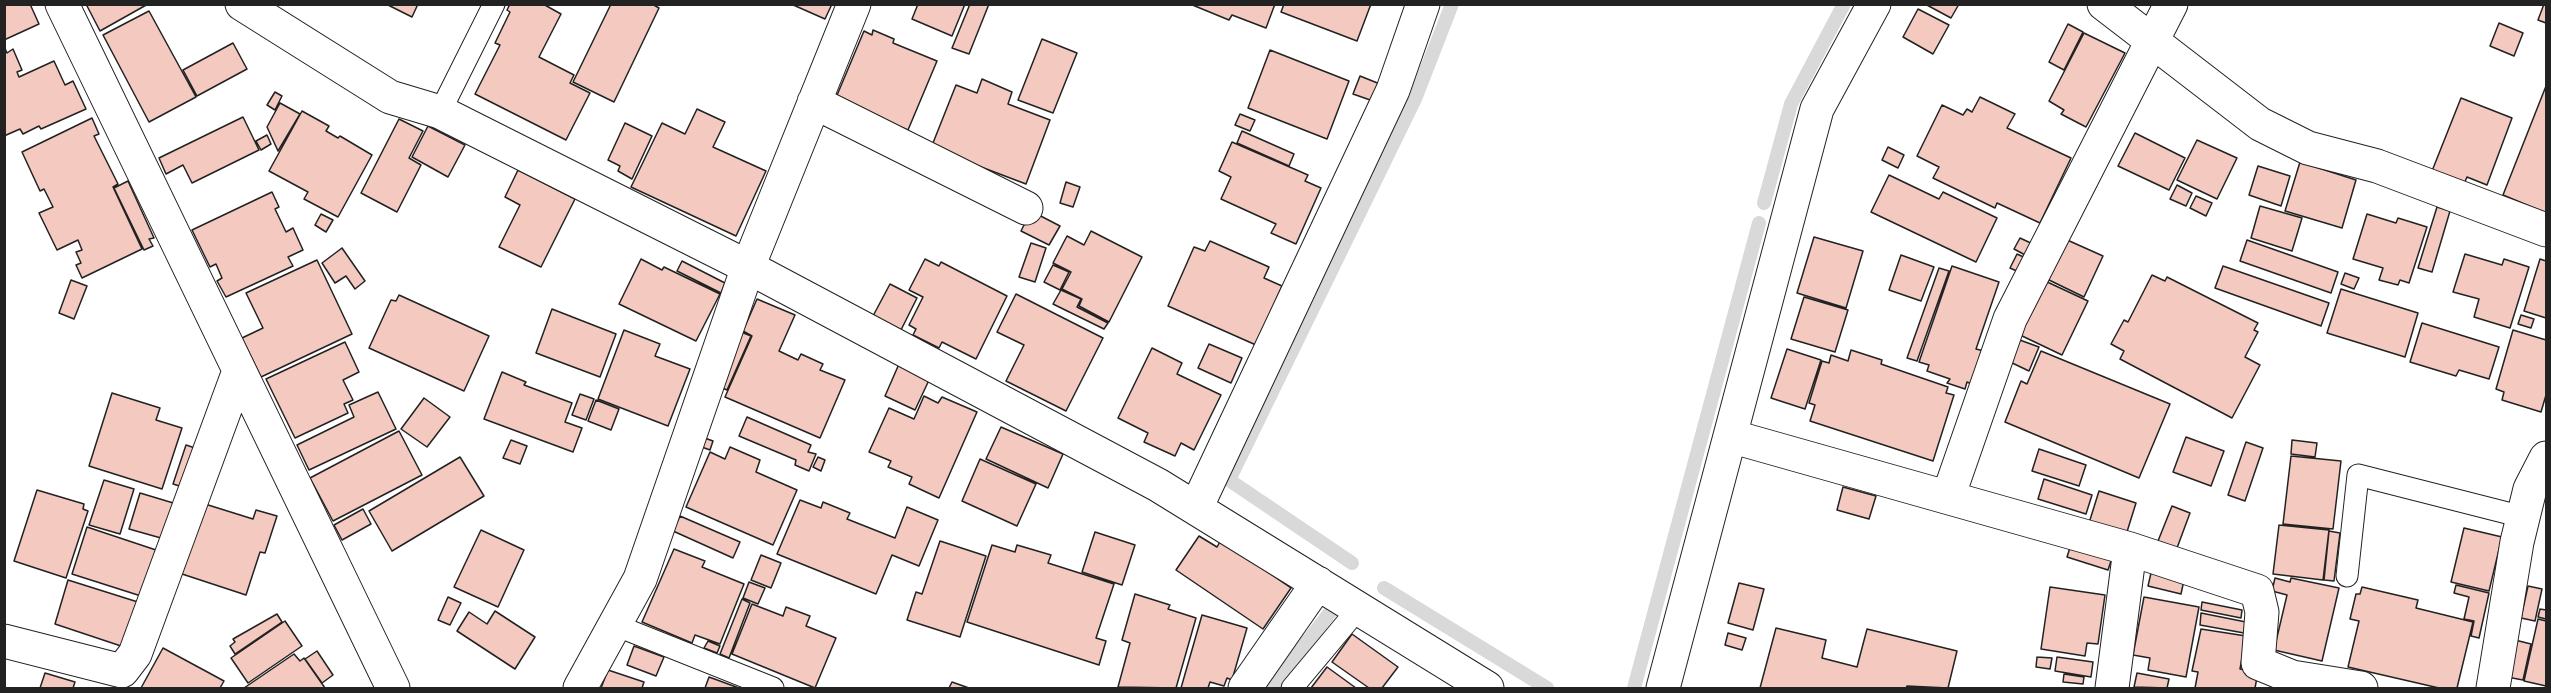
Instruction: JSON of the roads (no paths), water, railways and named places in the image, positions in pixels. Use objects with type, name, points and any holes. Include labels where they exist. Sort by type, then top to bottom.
[{"type":"street","points":[[62,4],[239,371],[332,557],[393,688]]},
{"type":"street","points":[[242,4],[390,98],[440,112],[748,267],[1158,484],[1487,688]]},
{"type":"street","points":[[580,688],[640,579],[748,267],[854,4]]},
{"type":"street","points":[[1196,508],[1393,90],[1423,4]]},
{"type":"street","points":[[1663,688],[1817,109],[1874,4]]},
{"type":"street","points":[[2104,4],[2260,124],[2298,143],[2377,166],[2547,230]]},
{"type":"street","points":[[1948,497],[2010,319],[2171,4]]},
{"type":"street","points":[[814,102],[1026,208]]},
{"type":"street","points":[[4,641],[122,671],[135,654],[239,371]]},
{"type":"street","points":[[1730,436],[2130,549],[2257,591],[2262,612],[2258,663],[2292,676],[2361,688]]},
{"type":"street","points":[[2493,688],[2517,542],[2530,489],[2547,458]]},
{"type":"street","points":[[2112,688],[2130,549]]},
{"type":"street","points":[[1245,688],[1318,584]]},
{"type":"lane","points":[[440,112],[494,4]]},
{"type":"lane","points":[[2347,576],[2358,475],[2523,517]]},
{"type":"lane","points":[[1292,688],[1358,609]]},
{"type":"lane","points":[[615,625],[772,688]]},
{"type":"waterway","points":[[1352,563],[1229,480],[1415,99],[1452,4]]},
{"type":"waterway","points":[[1764,203],[1791,104],[1844,4]]},
{"type":"waterway","points":[[1634,688],[1759,223]]},
{"type":"waterway","points":[[1384,588],[1547,688]]},
{"type":"waterway","points":[[1271,688],[1332,610]]}]
